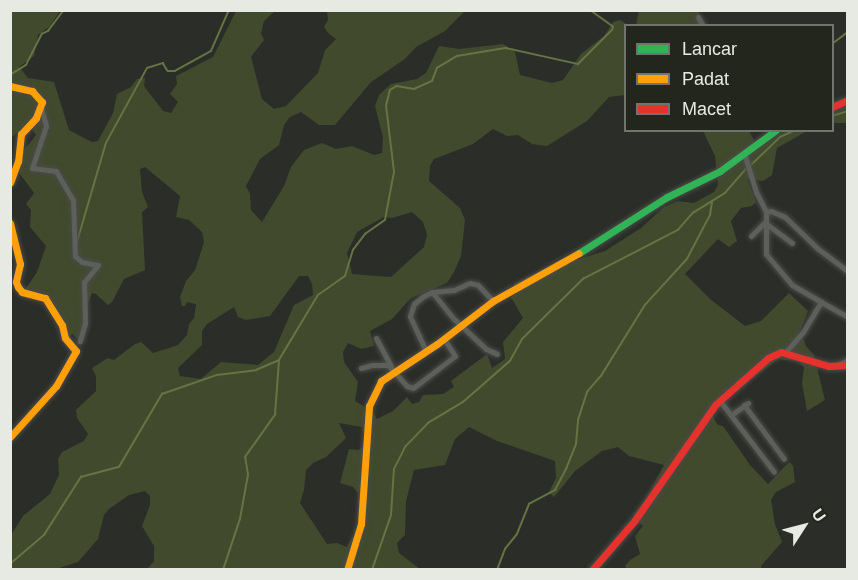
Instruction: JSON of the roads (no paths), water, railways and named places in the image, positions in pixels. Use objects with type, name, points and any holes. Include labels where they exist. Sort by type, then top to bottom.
[{"type":"street","points":[[698,17],[703,24]]},
{"type":"street","points":[[10,86],[36,93],[41,99],[35,121],[21,134],[18,161],[10,183]]},
{"type":"street","points":[[834,106],[848,99]]},
{"type":"street","points":[[40,107],[46,126],[32,167],[36,170],[54,169],[59,175],[73,200],[75,256],[82,262],[99,265],[84,282],[85,323],[80,341]]},
{"type":"street","points":[[347,570],[360,524],[369,406],[378,385],[393,369],[444,339],[493,301],[569,260],[667,197],[720,171],[774,132]]},
{"type":"street","points":[[744,153],[766,212],[764,244],[766,254],[792,285],[848,317]]},
{"type":"street","points":[[766,212],[771,211],[785,218],[812,244],[848,271]]},
{"type":"street","points":[[10,223],[20,264],[16,282],[18,287],[22,292],[45,298],[62,325],[65,338],[76,351],[56,386],[10,437]]},
{"type":"street","points":[[751,236],[767,224]]},
{"type":"street","points":[[767,224],[792,243]]},
{"type":"street","points":[[426,351],[415,330],[410,312],[417,301],[432,292],[454,290],[466,284],[475,284],[493,301]]},
{"type":"street","points":[[432,292],[460,326],[486,349],[497,354]]},
{"type":"street","points":[[784,352],[803,332],[821,302]]},
{"type":"street","points":[[376,338],[393,369],[407,386],[416,387],[455,356],[444,339]]},
{"type":"street","points":[[592,570],[635,520],[666,473],[720,401],[768,358],[777,352],[784,352],[820,364],[848,365]]},
{"type":"street","points":[[836,366],[848,360]]},
{"type":"street","points":[[361,368],[376,364],[393,369]]},
{"type":"street","points":[[720,401],[774,472]]},
{"type":"street","points":[[731,415],[746,404],[783,459]]},
{"type":"waterway","points":[[10,75],[26,65],[42,34],[48,31],[64,10]]},
{"type":"waterway","points":[[77,242],[106,143],[147,68],[163,63],[168,71],[175,71],[211,51],[229,10]]},
{"type":"waterway","points":[[10,564],[44,535],[81,477],[119,467],[162,394],[217,375],[256,370],[279,360],[318,295],[345,276],[353,250],[365,234],[385,220],[394,172],[386,106],[390,90],[397,86],[414,89],[432,81],[437,68],[457,56],[506,48],[578,64],[613,27],[590,10]]},
{"type":"waterway","points":[[834,42],[848,32]]},
{"type":"waterway","points":[[834,115],[848,111]]},
{"type":"waterway","points":[[750,166],[780,137],[791,132]]},
{"type":"waterway","points":[[372,570],[391,515],[394,469],[405,447],[428,423],[463,402],[510,361],[522,339],[583,279],[678,230],[693,213],[725,193],[746,169]]},
{"type":"waterway","points":[[497,570],[505,549],[517,534],[529,504],[555,490],[566,469],[576,444],[578,420],[587,392],[601,376],[645,305],[687,259],[710,215],[712,202]]},
{"type":"waterway","points":[[223,570],[240,519],[248,475],[245,457],[275,415],[279,360]]}]
